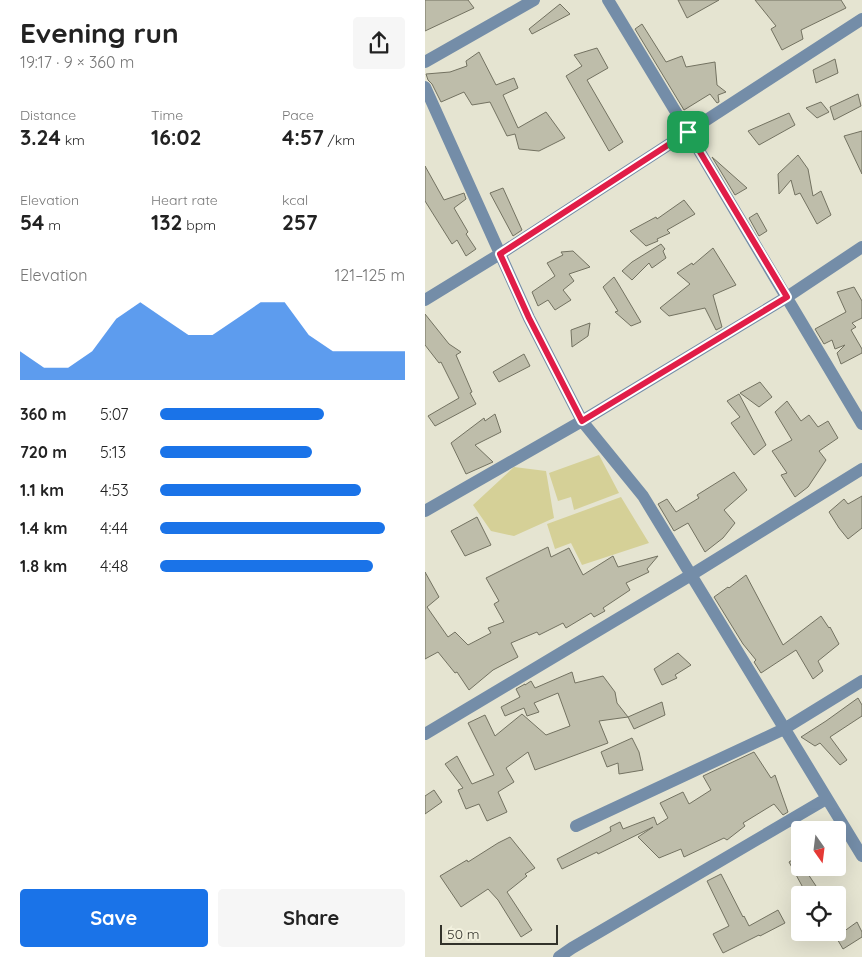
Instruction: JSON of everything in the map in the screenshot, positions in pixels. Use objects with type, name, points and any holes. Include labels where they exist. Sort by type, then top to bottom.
[{"type":"street","points":[[425,62],[534,0]]},
{"type":"street","points":[[608,0],[862,424]]},
{"type":"street","points":[[425,300],[500,254],[862,20]]},
{"type":"street","points":[[425,87],[529,318],[582,421],[643,496],[862,856]]},
{"type":"street","points":[[425,511],[582,421],[787,297],[862,247]]},
{"type":"street","points":[[425,734],[691,576],[862,468]]},
{"type":"street","points":[[576,826],[784,729],[862,681]]},
{"type":"street","points":[[559,957],[826,798]]},
{"type":"shaded area","points":[[599,455],[619,493],[574,510],[571,497],[558,501],[549,473]]},
{"type":"shaded area","points":[[514,467],[546,471],[554,518],[514,536],[491,531],[473,505]]},
{"type":"shaded area","points":[[621,497],[649,543],[582,565],[571,543],[555,549],[547,524]]},
{"type":"building","points":[[425,0],[468,0],[474,8],[425,31]]},
{"type":"building","points":[[678,0],[719,0],[687,18]]},
{"type":"building","points":[[755,0],[841,0],[846,8],[801,30],[803,39],[782,50],[771,29],[776,26]]},
{"type":"building","points":[[560,4],[570,14],[532,34],[529,29]]},
{"type":"building","points":[[642,24],[666,62],[682,56],[686,67],[715,62],[717,85],[726,92],[718,95],[719,102],[717,103],[710,94],[684,110],[635,29]]},
{"type":"building","points":[[597,48],[608,68],[587,80],[623,142],[609,151],[566,76],[582,66],[574,55]]},
{"type":"building","points":[[479,52],[496,85],[514,78],[518,88],[503,95],[518,128],[546,112],[565,138],[539,151],[519,149],[515,134],[507,136],[490,102],[472,105],[464,92],[441,102],[426,74],[450,72],[467,66],[466,61]]},
{"type":"building","points":[[835,59],[838,73],[816,83],[813,70]]},
{"type":"building","points":[[858,94],[861,106],[834,120],[830,107]]},
{"type":"building","points":[[821,102],[829,112],[817,118],[806,108]]},
{"type":"building","points":[[789,113],[795,125],[759,145],[748,131]]},
{"type":"building","points":[[862,131],[862,174],[844,136]]},
{"type":"building","points":[[798,155],[808,169],[813,196],[821,191],[831,215],[817,224],[800,193],[795,195],[791,180],[779,194],[778,174]]},
{"type":"building","points":[[712,157],[747,188],[735,195]]},
{"type":"building","points":[[425,166],[444,200],[464,193],[466,199],[454,208],[468,232],[466,234],[476,249],[466,256],[457,240],[452,244],[425,201]]},
{"type":"building","points":[[503,188],[522,230],[513,236],[490,193]]},
{"type":"building","points":[[684,200],[695,214],[667,230],[670,233],[657,239],[658,241],[646,246],[630,231],[656,217],[657,219]]},
{"type":"building","points":[[757,213],[767,231],[759,236],[749,218]]},
{"type":"building","points":[[661,244],[665,249],[663,251],[666,258],[652,268],[649,263],[632,280],[622,271],[632,262]]},
{"type":"building","points":[[713,248],[736,285],[713,295],[722,327],[716,330],[705,308],[669,316],[660,308],[690,284],[677,273],[692,263],[693,265]]},
{"type":"building","points":[[573,251],[590,267],[569,274],[574,281],[563,290],[571,300],[555,310],[548,300],[538,306],[532,292],[555,276],[547,263],[563,255],[561,252]]},
{"type":"building","points":[[614,277],[641,322],[631,326],[615,312],[618,311],[603,287]]},
{"type":"building","points":[[854,287],[862,301],[862,318],[852,323],[856,327],[851,330],[862,349],[862,353],[841,364],[837,353],[845,345],[835,349],[832,340],[824,344],[815,329],[846,312],[837,292]]},
{"type":"building","points":[[425,314],[449,344],[461,352],[456,355],[476,404],[435,426],[428,416],[459,398],[441,362],[439,363],[425,345]]},
{"type":"building","points":[[590,323],[588,336],[572,347],[571,330]]},
{"type":"building","points":[[524,354],[530,366],[499,382],[493,372]]},
{"type":"building","points":[[760,382],[772,397],[759,407],[740,393]]},
{"type":"building","points":[[739,394],[766,445],[754,455],[731,423],[740,417],[727,401]]},
{"type":"building","points":[[787,401],[801,421],[809,415],[818,427],[828,421],[838,438],[819,451],[826,460],[808,487],[795,497],[781,475],[787,473],[772,451],[792,440],[775,412]]},
{"type":"building","points":[[495,414],[501,432],[475,445],[493,462],[466,474],[451,443],[484,418],[485,421]]},
{"type":"building","points":[[734,472],[747,490],[724,510],[735,523],[723,538],[705,552],[688,523],[674,531],[658,504],[667,499],[676,512],[699,498],[697,495]]},
{"type":"building","points":[[862,496],[862,528],[848,539],[829,512],[844,499],[848,504]]},
{"type":"building","points":[[477,517],[491,545],[465,556],[451,531]]},
{"type":"building","points":[[548,547],[551,557],[569,548],[583,575],[613,556],[618,567],[658,556],[647,569],[649,572],[626,583],[630,590],[603,608],[605,611],[594,617],[591,613],[566,628],[563,623],[539,635],[537,632],[511,643],[518,657],[493,670],[469,690],[457,672],[455,673],[438,652],[425,659],[425,572],[439,597],[427,607],[448,637],[455,632],[468,645],[491,633],[488,628],[504,622],[494,604],[499,601],[486,578]]},
{"type":"building","points":[[746,575],[783,645],[821,616],[830,627],[839,644],[818,661],[823,671],[813,679],[796,650],[761,673],[754,662],[756,660],[743,644],[714,597]]},
{"type":"building","points":[[678,653],[691,665],[675,675],[677,678],[662,685],[654,669]]},
{"type":"building","points":[[572,672],[575,683],[603,676],[615,692],[617,703],[628,717],[599,721],[608,743],[535,770],[528,752],[506,768],[514,782],[498,792],[507,812],[487,821],[479,804],[466,809],[458,790],[463,788],[445,764],[457,756],[472,784],[494,775],[468,723],[485,715],[495,736],[522,714],[546,735],[570,726],[558,693],[534,703],[539,712],[527,716],[524,708],[505,716],[501,707],[520,697],[516,689],[531,681],[535,688]]},
{"type":"building","points":[[858,698],[862,705],[862,716],[830,737],[847,760],[840,765],[820,743],[815,746],[801,737]]},
{"type":"building","points":[[662,702],[665,715],[634,729],[628,717]]},
{"type":"building","points":[[632,738],[639,752],[643,770],[619,774],[618,763],[607,767],[601,752]]},
{"type":"building","points":[[754,752],[771,778],[775,775],[788,812],[783,815],[774,804],[743,823],[745,826],[727,840],[724,838],[684,857],[681,849],[659,858],[638,837],[653,827],[562,869],[557,859],[611,831],[610,827],[620,822],[623,829],[654,817],[657,825],[668,818],[660,803],[683,792],[689,804],[711,790],[703,776]]},
{"type":"building","points":[[434,790],[442,802],[425,814],[425,796]]},
{"type":"building","points":[[510,837],[535,868],[525,874],[527,876],[507,892],[532,930],[521,937],[498,900],[488,889],[461,907],[440,876]]},
{"type":"building","points":[[721,874],[749,926],[778,910],[785,923],[723,953],[713,934],[729,926],[707,881]]},
{"type":"building","points":[[797,876],[809,876],[816,886],[802,886]]},
{"type":"building","points":[[857,922],[862,932],[862,937],[843,949],[838,941],[846,941],[846,930]]},
{"type":"route","points":[[688,132],[787,297],[582,421],[529,318],[500,254],[688,132]]}]
